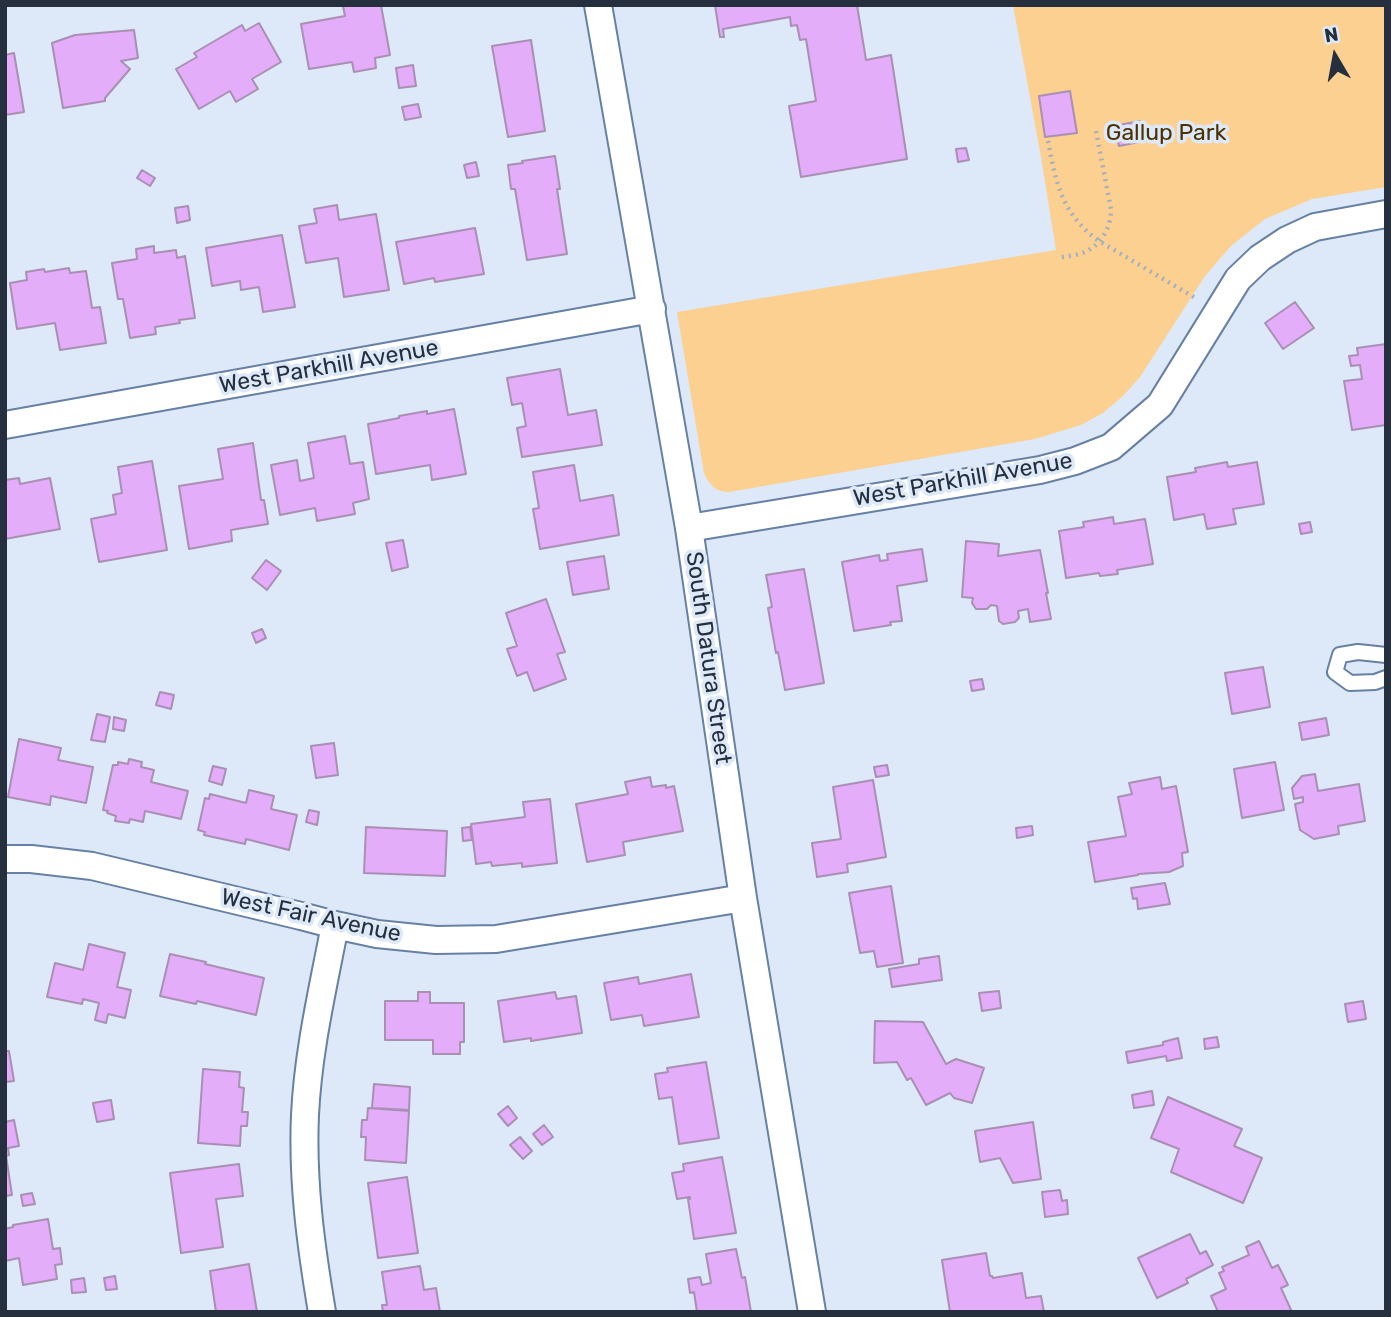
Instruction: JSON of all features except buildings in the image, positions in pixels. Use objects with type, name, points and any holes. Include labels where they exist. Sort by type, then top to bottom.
[{"type":"street","name":"South Datura Street","points":[[598,5],[689,528],[743,898],[812,1312]]},
{"type":"street","name":"West Parkhill Avenue","points":[[689,528],[1040,470],[1075,461],[1111,447],[1160,405],[1238,279],[1260,258],[1287,240],[1315,228],[1386,214]]},
{"type":"street","name":"West Parkhill Avenue","points":[[5,425],[652,309]]},
{"type":"street","name":"West Fair Avenue","points":[[5,859],[92,866],[335,925],[377,934],[436,940],[496,939],[743,898]]},
{"type":"street","points":[[322,1312],[305,1186],[305,1115],[312,1045],[335,925]]},
{"type":"lane","points":[[1386,655],[1358,652],[1340,655],[1335,672],[1350,684],[1375,682],[1386,678]]},
{"type":"path","points":[[1062,257],[1086,252],[1099,241],[1111,220],[1096,131]]},
{"type":"path","points":[[1048,141],[1056,181],[1073,217],[1088,233],[1197,299],[1221,306]]},
{"type":"green space","name":"Gallup Park","points":[[1013,5],[1386,5],[1386,187],[1312,199],[1265,219],[1231,246],[1205,276],[1140,377],[1103,413],[1081,425],[1035,439],[729,492],[717,489],[704,473],[677,312],[1056,250]]}]
